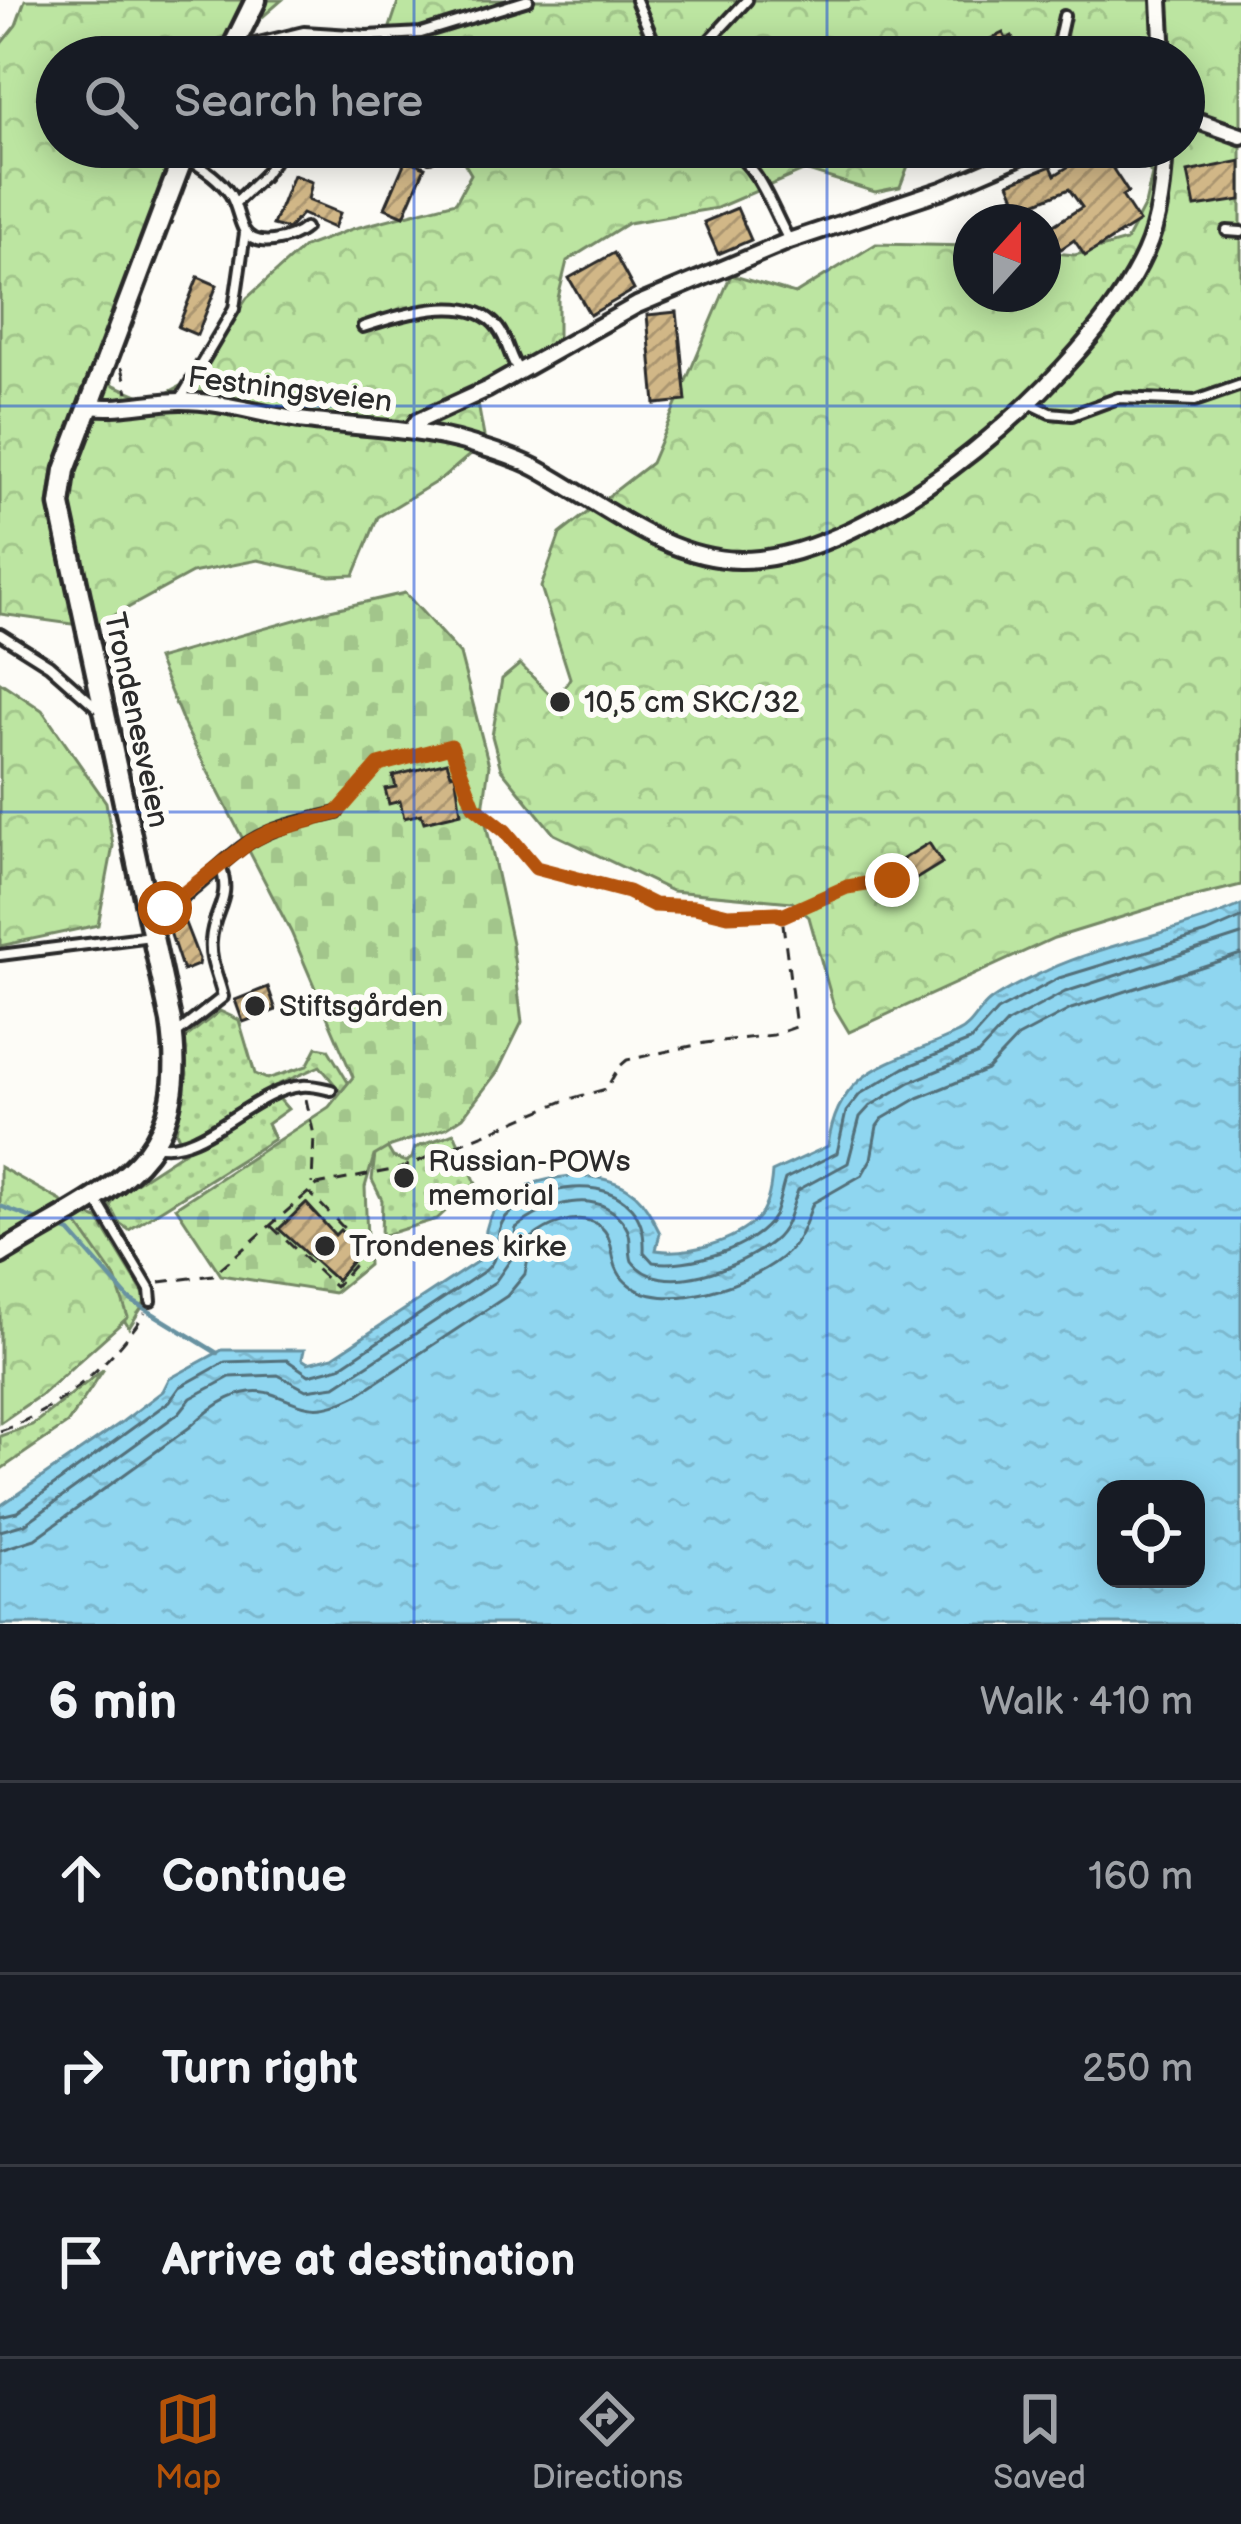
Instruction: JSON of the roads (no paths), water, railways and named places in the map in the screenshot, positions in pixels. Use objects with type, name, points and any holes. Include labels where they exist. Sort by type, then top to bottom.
[{"type":"main road","points":[[239,36],[256,0]]},
{"type":"main road","name":"Trondenesveien","points":[[0,1254],[131,1171],[154,1145],[175,1094],[173,1036],[60,505],[65,470],[179,168]]},
{"type":"street","points":[[1160,0],[1162,36]]},
{"type":"street","points":[[1205,123],[1241,136]]},
{"type":"street","points":[[411,431],[418,422],[520,372],[637,305],[789,241],[993,168]]},
{"type":"street","name":"Festningsveien","points":[[91,406],[179,401],[304,421],[411,431],[472,444],[532,466],[684,550],[709,558],[753,560],[818,544],[881,513],[979,450],[1077,354],[1123,295],[1159,215],[1163,168]]},
{"type":"lane","points":[[291,36],[304,32],[388,36],[458,24],[528,0]]},
{"type":"lane","points":[[636,0],[651,36]]},
{"type":"lane","points":[[714,36],[747,0]]},
{"type":"lane","points":[[1060,36],[1064,16]]},
{"type":"lane","points":[[179,401],[234,309],[244,258],[244,232],[235,203],[205,168]]},
{"type":"lane","points":[[235,203],[269,168]]},
{"type":"lane","points":[[751,168],[766,189],[789,241]]},
{"type":"lane","points":[[244,232],[258,240],[282,240],[304,228]]},
{"type":"lane","points":[[1227,231],[1241,232]]},
{"type":"lane","points":[[363,328],[433,309],[473,314],[497,327],[520,372]]},
{"type":"lane","points":[[1027,403],[1066,415],[1118,398],[1196,401],[1241,385]]},
{"type":"lane","points":[[0,634],[49,664],[106,716]]},
{"type":"lane","points":[[147,911],[175,902],[271,831],[337,813]]},
{"type":"lane","points":[[173,1036],[224,998],[210,948],[227,890],[220,866]]},
{"type":"lane","points":[[0,955],[153,935]]},
{"type":"lane","points":[[154,1145],[182,1145],[269,1096],[302,1086],[331,1090]]},
{"type":"lane","points":[[94,1196],[146,1283],[151,1301]]},
{"type":"water","points":[[1241,905],[1241,1624],[0,1624],[0,1506],[122,1422],[163,1391],[169,1379],[222,1350],[304,1350],[302,1359],[308,1363],[333,1357],[478,1261],[498,1206],[539,1182],[591,1177],[635,1194],[660,1233],[656,1250],[682,1250],[723,1240],[761,1214],[772,1172],[828,1146],[844,1098],[874,1070],[963,1030],[997,996],[1048,970]]},
{"type":"waterway","points":[[0,1206],[40,1221]]},
{"type":"waterway","points":[[56,1227],[70,1232],[129,1299],[217,1353]]},
{"type":"place","name":"10,5 cm SKC/32","points":[[560,702]]},
{"type":"place","name":"Stiftsgården","points":[[255,1006]]},
{"type":"place","name":"Russian-POWs memorial","points":[[404,1178]]},
{"type":"place","name":"Trondenes kirke","points":[[325,1246]]}]
